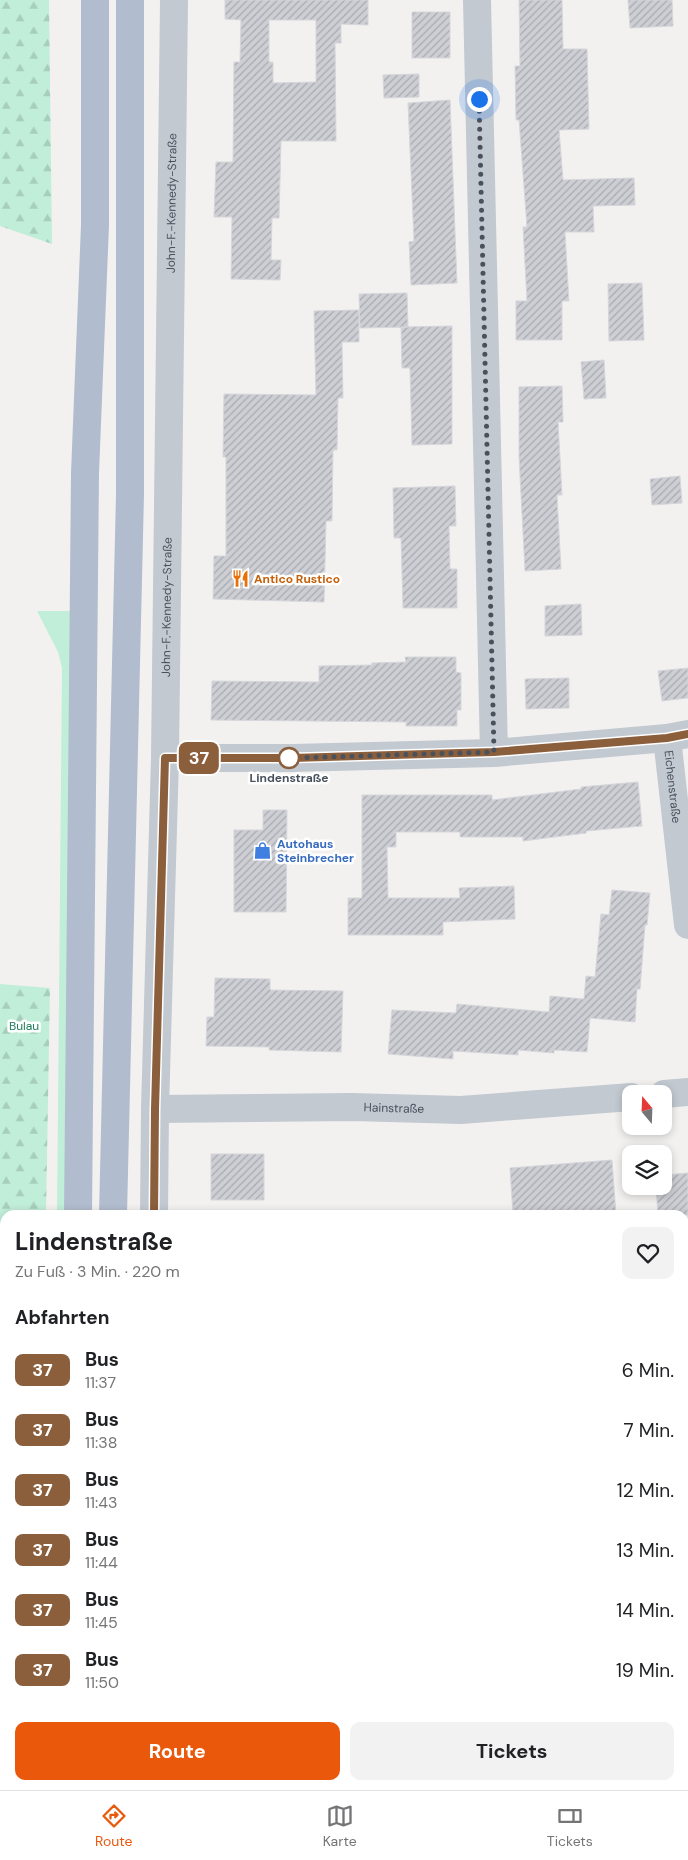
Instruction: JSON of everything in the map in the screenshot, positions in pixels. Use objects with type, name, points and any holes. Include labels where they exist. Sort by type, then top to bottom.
[{"type":"main road","points":[[78,1210],[85,473],[95,225],[95,0]]},
{"type":"main road","points":[[113,1210],[130,494],[130,0]]},
{"type":"street","name":"John-F.-Kennedy-Straße","points":[[154,1210],[165,758],[174,0]]},
{"type":"street","points":[[477,0],[494,752]]},
{"type":"street","points":[[165,758],[292,758],[494,752],[677,736]]},
{"type":"street","name":"Eichenstraße","points":[[677,736],[688,924]]},
{"type":"street","points":[[672,1093],[688,1092]]},
{"type":"street","name":"Hainstraße","points":[[155,1109],[352,1107],[461,1110],[622,1098]]},
{"type":"green space","points":[[0,0],[49,0],[52,244],[0,226]]},
{"type":"green space","points":[[37,611],[71,611],[65,1210],[57,1210],[62,668],[58,652]]},
{"type":"green space","name":"Bulau","points":[[0,984],[50,988],[46,1210],[0,1210]]},
{"type":"building","points":[[225,0],[368,0],[368,25],[341,24],[341,43],[335,43],[336,141],[281,141],[279,218],[272,218],[271,260],[281,260],[280,280],[231,279],[232,217],[214,217],[216,162],[233,162],[234,62],[240,62],[241,20],[225,19]],"holes":[[[269,20],[316,20],[316,82],[273,83],[273,62],[269,62]]]},
{"type":"building","points":[[519,0],[562,0],[563,49],[587,49],[589,129],[559,130],[563,180],[634,178],[635,205],[593,206],[594,232],[565,232],[569,301],[562,301],[562,340],[516,340],[516,301],[527,301],[523,227],[527,227],[519,120],[516,120],[515,66],[520,66]]},
{"type":"building","points":[[628,0],[672,0],[673,26],[630,28]]},
{"type":"building","points":[[412,12],[450,12],[450,58],[412,58]]},
{"type":"building","points":[[419,74],[419,97],[384,98],[383,75]]},
{"type":"building","points":[[450,100],[457,283],[411,285],[409,242],[414,241],[408,103]]},
{"type":"building","points":[[642,283],[644,340],[609,341],[608,284]]},
{"type":"building","points":[[407,293],[408,327],[360,328],[359,294]]},
{"type":"building","points":[[359,310],[359,342],[342,342],[343,398],[338,398],[337,450],[333,450],[332,521],[326,521],[324,602],[213,599],[214,556],[226,556],[226,457],[223,457],[224,394],[316,395],[314,311]]},
{"type":"building","points":[[452,326],[452,444],[412,445],[410,368],[402,368],[401,327]]},
{"type":"building","points":[[604,360],[606,398],[584,399],[581,362]]},
{"type":"building","points":[[562,386],[563,422],[558,422],[562,495],[557,495],[561,569],[525,571],[519,457],[519,387]]},
{"type":"building","points":[[680,476],[682,503],[652,505],[650,479]]},
{"type":"building","points":[[455,486],[456,526],[449,526],[450,569],[457,569],[457,608],[403,608],[401,538],[394,538],[393,488]]},
{"type":"building","points":[[581,604],[582,635],[545,636],[545,606]]},
{"type":"building","points":[[405,657],[456,657],[456,672],[461,673],[461,710],[457,710],[457,726],[406,726],[406,722],[211,720],[212,681],[319,682],[319,666],[406,662]]},
{"type":"building","points":[[688,668],[688,698],[662,701],[658,671]]},
{"type":"building","points":[[569,678],[569,708],[526,709],[525,679]]},
{"type":"building","points":[[638,782],[642,826],[586,831],[586,833],[523,841],[523,837],[460,837],[460,832],[396,832],[396,847],[387,847],[388,898],[460,898],[459,888],[514,886],[515,919],[443,922],[443,935],[348,935],[348,898],[362,898],[362,795],[492,795],[492,800],[581,789],[581,787]]},
{"type":"building","points":[[263,810],[287,810],[286,912],[234,912],[234,830],[263,830]]},
{"type":"building","points":[[612,890],[650,893],[647,925],[645,925],[640,989],[637,989],[635,1022],[590,1018],[587,1052],[554,1050],[554,1053],[518,1050],[518,1055],[453,1051],[453,1059],[388,1054],[392,1010],[456,1013],[457,1004],[549,1012],[550,996],[584,999],[586,976],[595,977],[601,914],[609,915]]},
{"type":"building","points":[[215,978],[270,979],[270,990],[343,991],[341,1052],[269,1050],[269,1047],[206,1046],[207,1017],[214,1017]]},
{"type":"building","points":[[211,1154],[264,1154],[264,1200],[211,1200]]},
{"type":"building","points":[[612,1160],[616,1210],[513,1210],[510,1168]]},
{"type":"building","points":[[688,1173],[688,1210],[658,1210],[657,1195],[672,1195],[672,1174]]},
{"type":"bus line","name":"37","points":[[154,1210],[165,758],[292,758],[494,752],[667,738],[688,734]]},
{"type":"place","name":"Antico Rustico","points":[[240,579]]},
{"type":"place","name":"Lindenstraße","points":[[289,758]]},
{"type":"place","name":"Autohaus Steinbrecher","points":[[263,851]]},
{"type":"route","points":[[289,758],[494,752],[479,99]]}]
